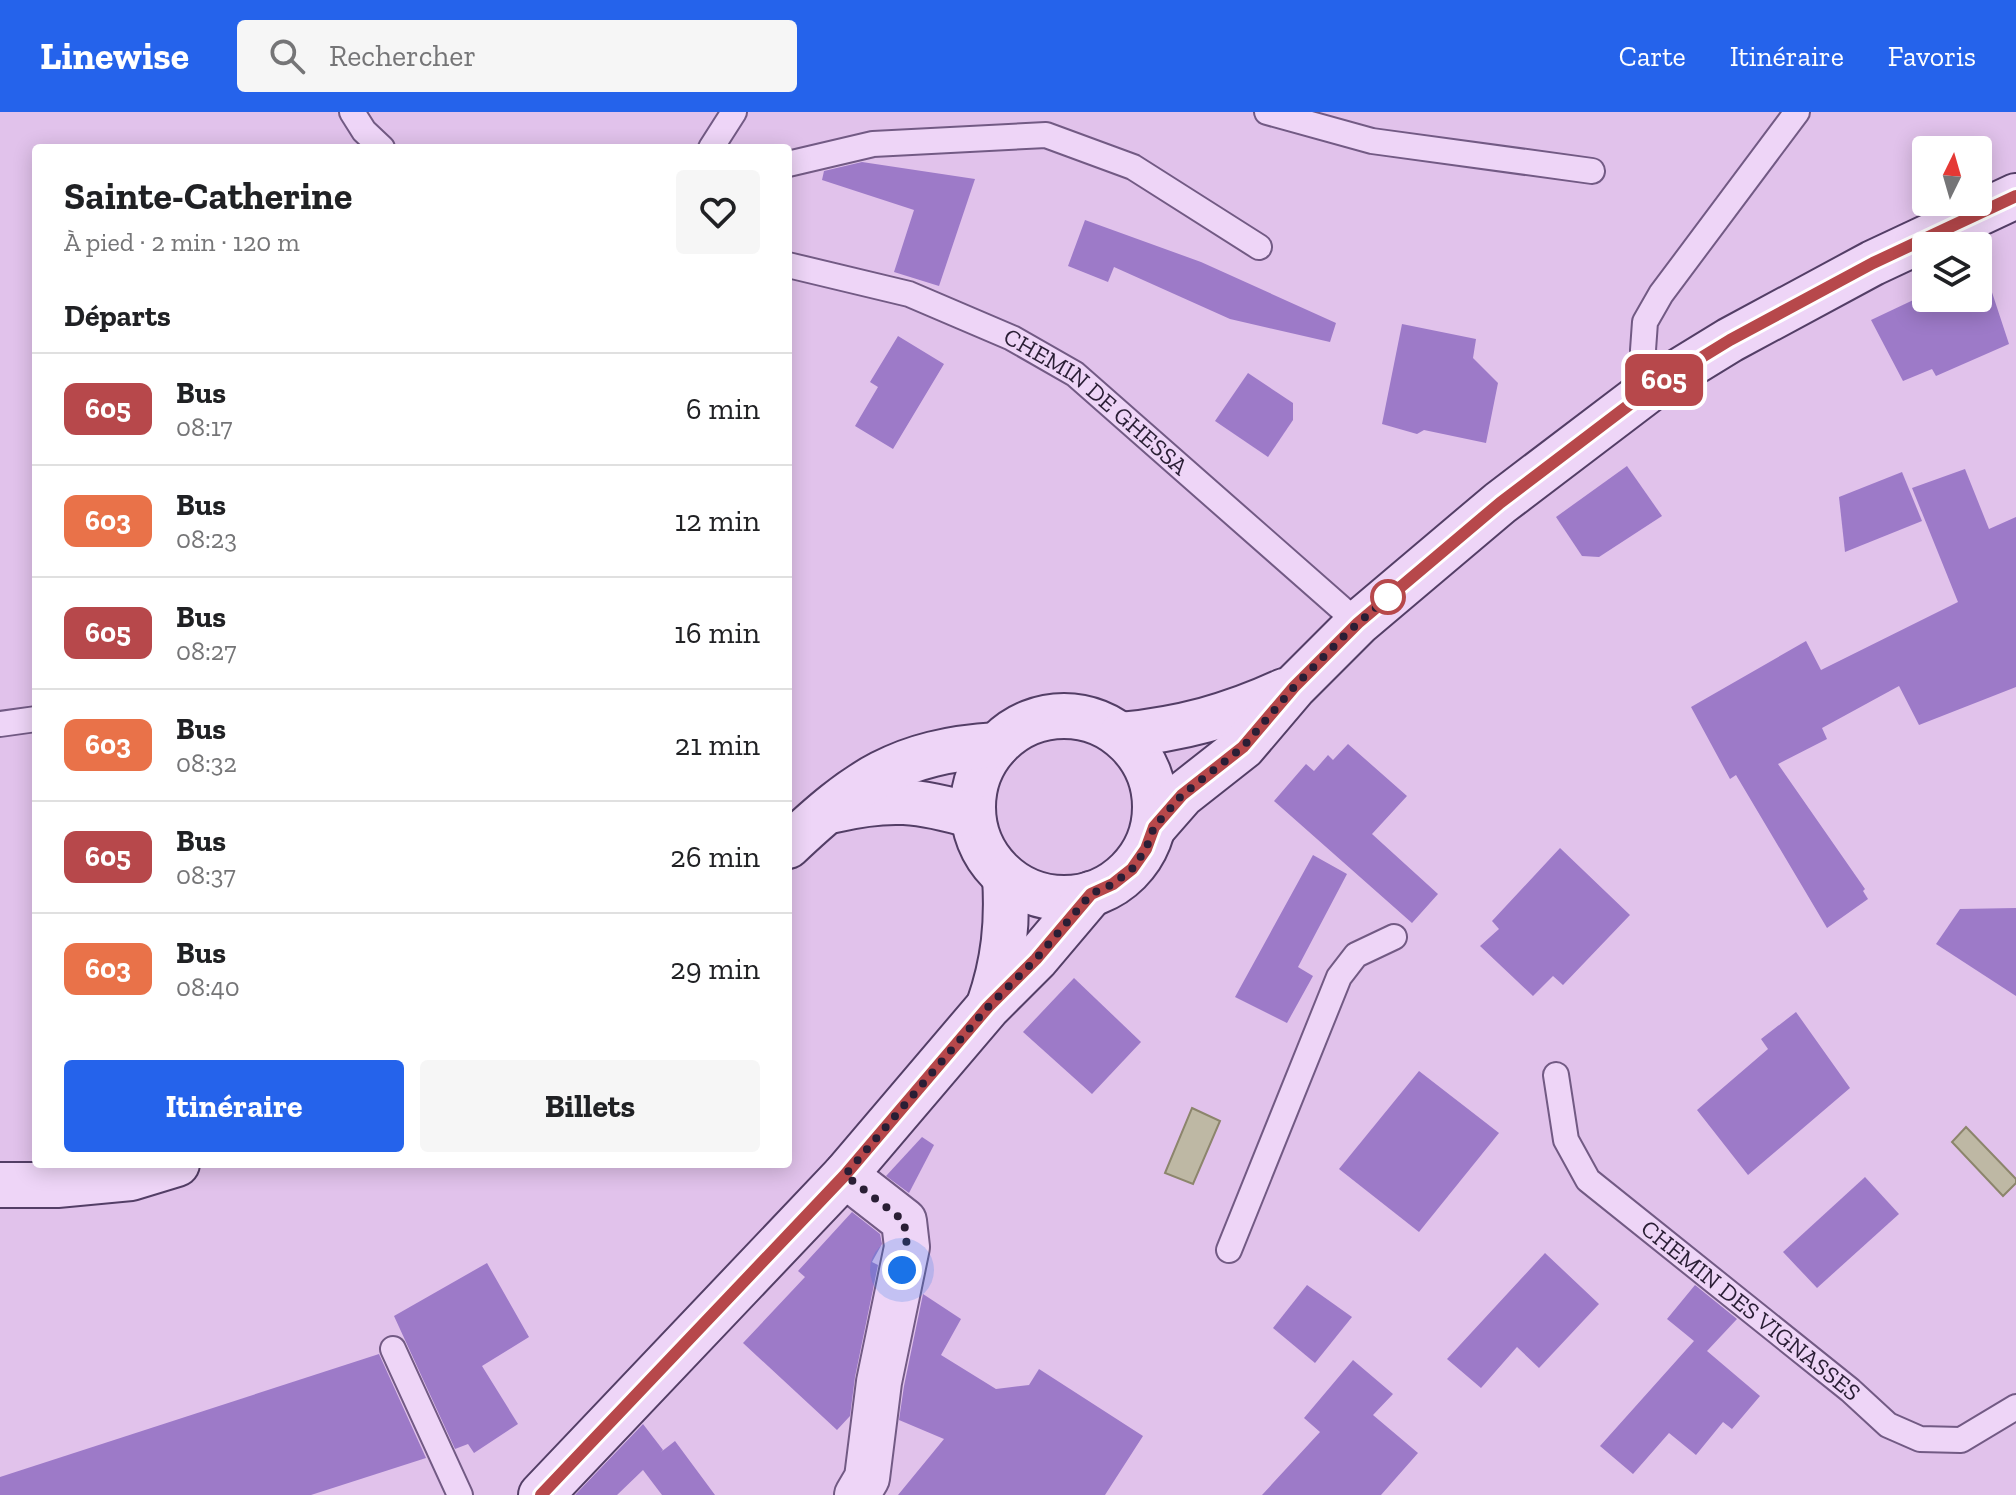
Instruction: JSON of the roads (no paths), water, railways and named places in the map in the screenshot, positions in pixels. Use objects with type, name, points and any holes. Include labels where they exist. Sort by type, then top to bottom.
[{"type":"main road","points":[[1154,827],[1182,795],[1243,747],[1294,687],[1358,623],[1500,503],[1650,389],[1730,340],[1873,263],[2016,196]]},
{"type":"main road","points":[[1121,735],[1163,731],[1219,718],[1294,687]]},
{"type":"main road","points":[[1071,716],[1098,722],[1121,735],[1139,754],[1151,776],[1156,801],[1154,827],[1146,849],[1132,869],[1113,884],[1091,894],[1069,898],[1025,890],[1005,877],[989,860],[978,839],[973,816],[974,790],[982,766],[997,745],[1018,727],[1043,718],[1071,716]]},
{"type":"main road","points":[[792,842],[824,812],[867,780],[909,760],[950,749],[997,745]]},
{"type":"main road","points":[[824,812],[871,801],[909,801],[973,816]]},
{"type":"main road","points":[[988,1007],[1005,947],[1008,916],[1005,877]]},
{"type":"main road","points":[[541,1495],[845,1175],[988,1007],[1036,959],[1091,894]]},
{"type":"main road","points":[[0,1185],[57,1185],[131,1178],[164,1168]]},
{"type":"main road","points":[[845,1175],[904,1221],[907,1247],[879,1382],[867,1478],[857,1495]]},
{"type":"lane","points":[[352,112],[364,131],[378,144]]},
{"type":"lane","points":[[714,144],[734,112]]},
{"type":"lane","points":[[1267,112],[1372,141],[1592,171]]},
{"type":"lane","points":[[1650,389],[1643,350],[1645,322],[1661,294],[1797,112]]},
{"type":"lane","points":[[792,163],[873,144],[1046,135],[1133,167],[1259,247]]},
{"type":"lane","name":"CHEMIN DE GHESSA","points":[[792,266],[909,294],[1012,338],[1075,374],[1358,623]]},
{"type":"lane","points":[[0,724],[32,720]]},
{"type":"lane","points":[[1229,1250],[1339,977],[1356,955],[1394,937]]},
{"type":"lane","name":"CHEMIN DES VIGNASSES","points":[[1556,1075],[1566,1140],[1588,1180],[1838,1381],[1888,1425],[1920,1439],[1961,1440],[2016,1407]]},
{"type":"lane","points":[[393,1349],[460,1495]]}]
